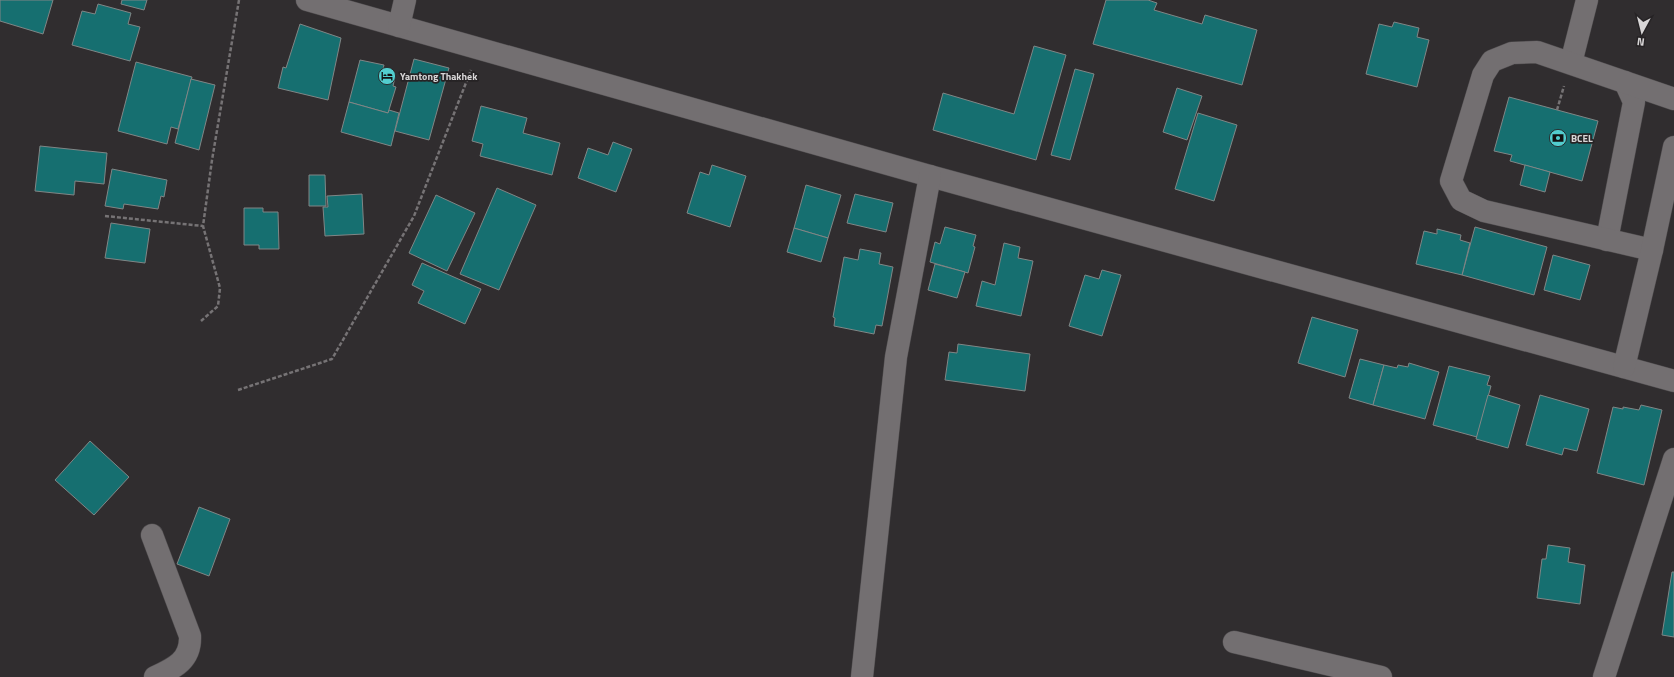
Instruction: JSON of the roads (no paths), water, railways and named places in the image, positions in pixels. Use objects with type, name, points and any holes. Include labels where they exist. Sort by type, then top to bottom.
[{"type":"street","points":[[307,0],[930,176],[1674,381]]},
{"type":"street","points":[[399,26],[406,0]]},
{"type":"street","points":[[1571,63],[1587,0]]},
{"type":"street","points":[[1652,250],[1484,211],[1461,200],[1451,181],[1483,75],[1492,61],[1512,53],[1537,52],[1674,99]]},
{"type":"street","points":[[1607,240],[1634,102],[1625,82]]},
{"type":"street","points":[[1624,367],[1652,250],[1674,147]]},
{"type":"street","points":[[862,677],[896,357],[930,176]]},
{"type":"street","points":[[1604,677],[1674,459]]},
{"type":"street","points":[[152,535],[190,636],[191,647],[186,657],[173,669],[155,677]]},
{"type":"street","points":[[1234,642],[1382,677]]},
{"type":"place","name":"Yamtong Thakhek","points":[[387,76]]},
{"type":"place","name":"BCEL","points":[[1558,138]]}]
